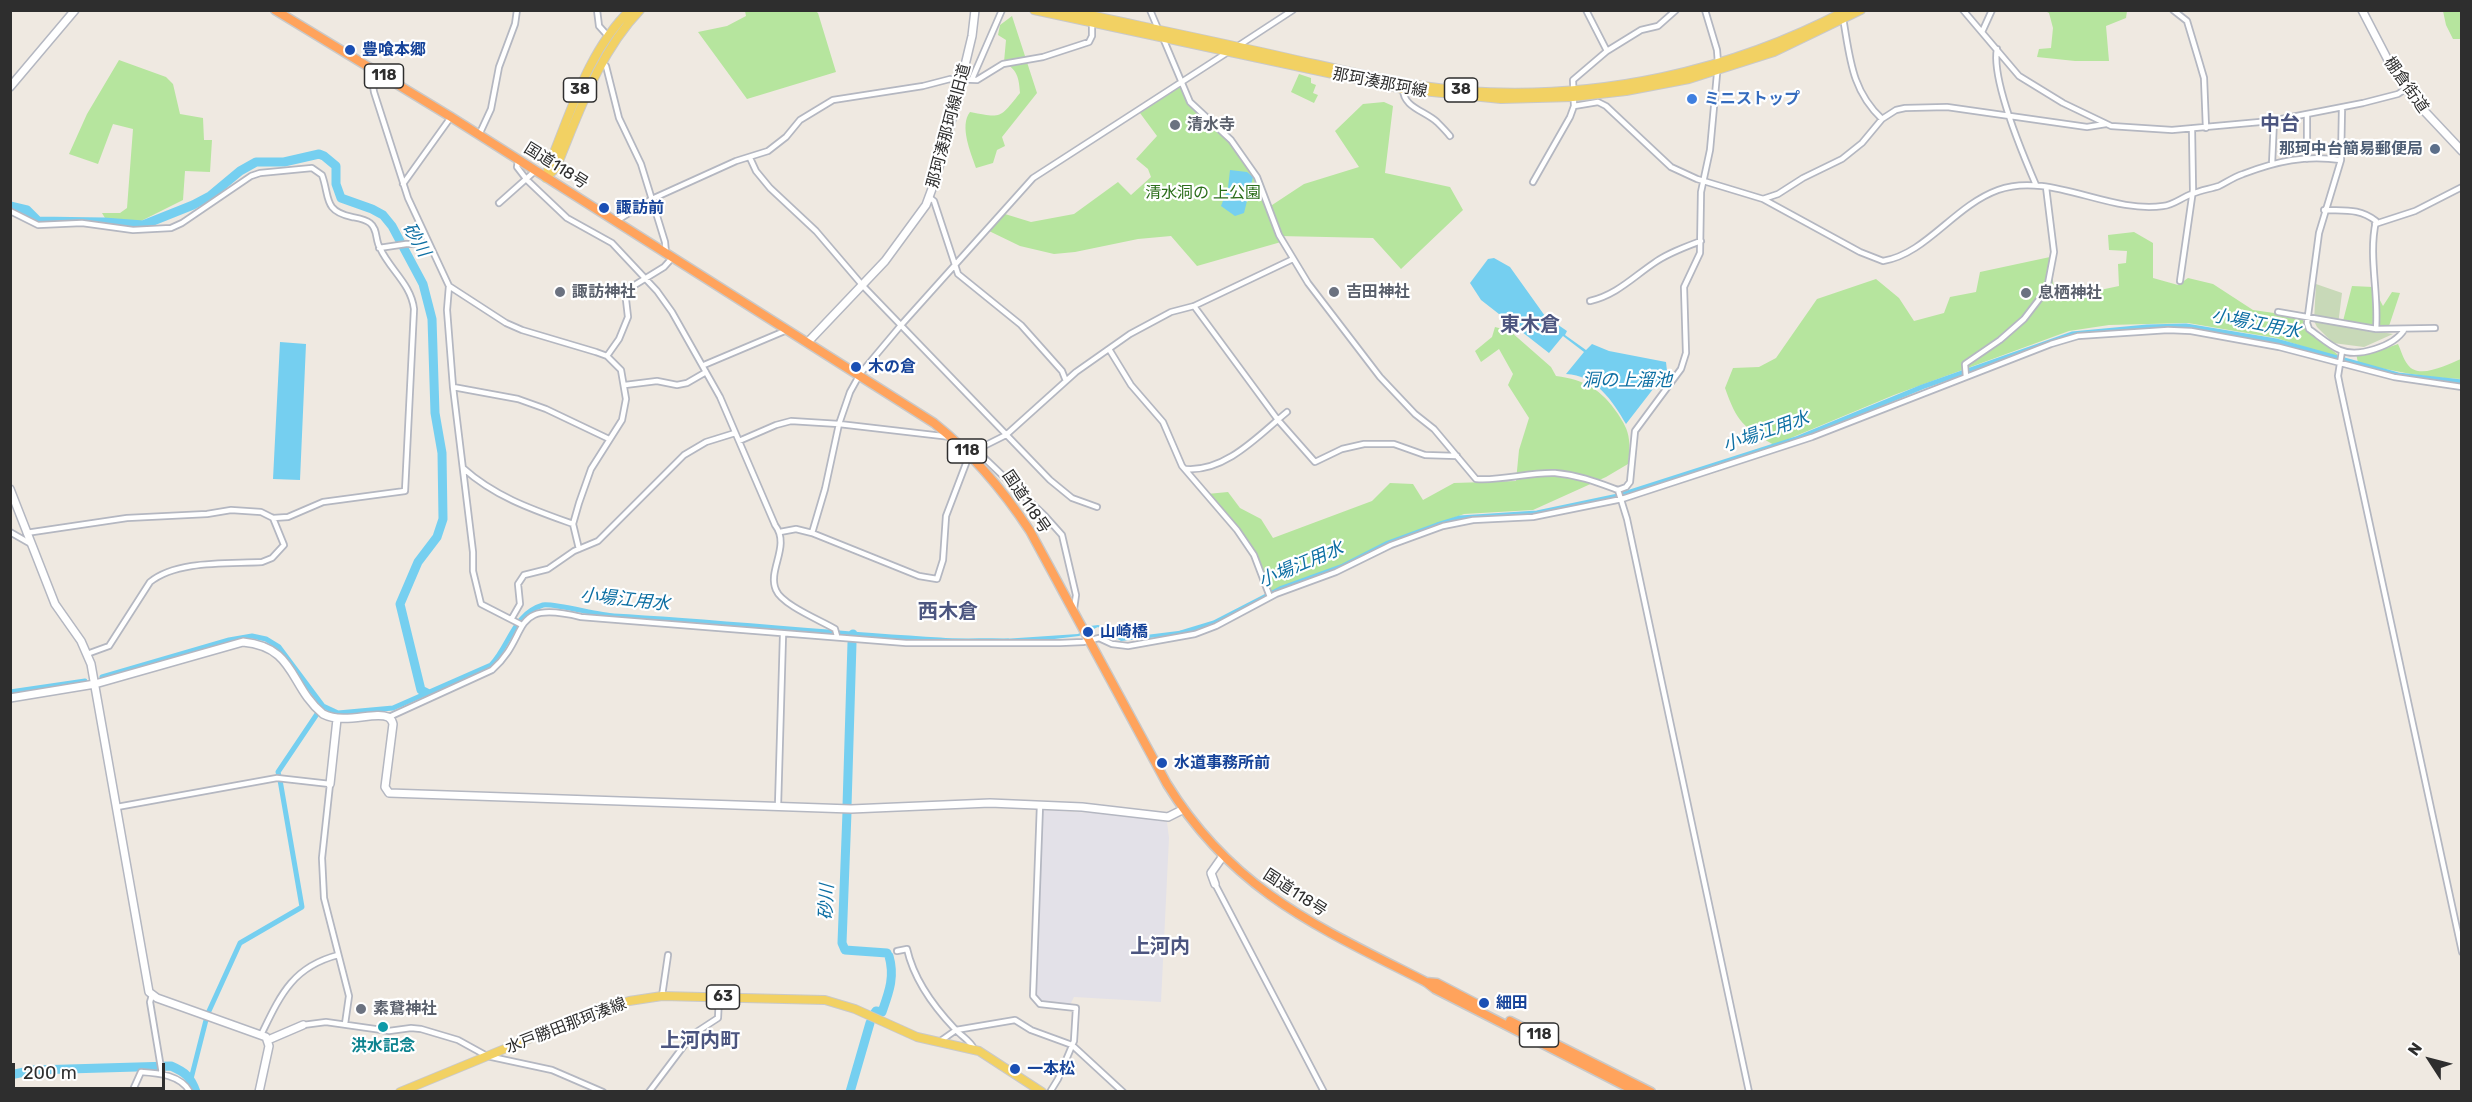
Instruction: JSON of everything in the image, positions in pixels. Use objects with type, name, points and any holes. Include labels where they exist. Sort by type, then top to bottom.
[{"type":"highway","name":"国道118号","points":[[275,10],[451,117],[789,329],[915,409],[973,452],[1030,531],[1163,778],[1184,809],[1223,856],[1263,892],[1304,919],[1425,982],[1434,989],[1637,1092]]},
{"type":"highway","name":"国道118号","points":[[1425,982],[1437,983],[1651,1092]]},
{"type":"main road","name":"38","points":[[546,178],[549,165],[580,90],[608,36],[630,10]]},
{"type":"main road","name":"38","points":[[546,178],[556,168],[602,62],[619,35],[640,10]]},
{"type":"main road","name":"那珂湊那珂線","points":[[1034,10],[1091,16],[1163,38],[1226,53],[1403,89],[1484,99],[1573,98],[1717,67],[1772,46],[1843,13],[1861,10]]},
{"type":"main road","name":"那珂湊那珂線","points":[[1066,10],[1386,79],[1438,88],[1573,98]]},
{"type":"main road","name":"水戸勝田那珂湊線","points":[[400,1092],[599,1010],[629,1001],[662,996],[825,1000],[855,1009],[908,1034],[975,1049],[992,1057],[1042,1092]]},
{"type":"street","points":[[10,87],[75,10]]},
{"type":"street","points":[[479,135],[491,109],[499,67],[515,24],[517,10]]},
{"type":"street","points":[[597,10],[599,26],[608,36]]},
{"type":"street","name":"那珂湊那珂線旧道","points":[[808,342],[863,286],[902,239],[929,197],[962,80],[975,10]]},
{"type":"street","points":[[972,79],[1002,10]]},
{"type":"street","points":[[1150,10],[1191,102],[1231,140],[1251,167],[1279,235],[1308,283],[1380,377],[1415,414],[1434,429],[1476,479],[1552,473],[1586,477],[1620,495]]},
{"type":"street","points":[[812,533],[825,489],[839,424],[850,392],[860,374],[1034,178],[1293,10]]},
{"type":"street","points":[[1586,10],[1607,51]]},
{"type":"street","points":[[1533,182],[1573,98],[1572,80],[1607,51],[1641,30],[1658,26],[1676,10]]},
{"type":"street","points":[[1705,10],[1718,50],[1714,121],[1703,181],[1699,257],[1684,287],[1684,362],[1635,431],[1630,482],[1620,495],[1749,1092]]},
{"type":"street","points":[[1963,10],[2019,76],[2063,103],[2106,124]]},
{"type":"street","points":[[1982,32],[1992,10]]},
{"type":"street","points":[[2173,10],[2187,21],[2204,78],[2206,128]]},
{"type":"street","name":"棚倉街道","points":[[2362,10],[2390,64],[2407,88],[2428,116],[2462,151]]},
{"type":"street","points":[[1843,13],[1849,59],[1856,82],[1869,106],[1882,119]]},
{"type":"street","points":[[616,221],[652,199],[736,161],[750,158],[776,146],[800,120],[833,100],[923,86],[950,79],[972,79],[987,75],[1003,64],[1043,57],[1089,42],[1092,36],[1091,16]]},
{"type":"street","points":[[1997,49],[2001,87],[2011,117],[2014,135],[2036,185]]},
{"type":"street","points":[[602,62],[606,66],[619,118],[641,164],[670,255],[664,267],[625,291],[628,317],[619,339],[607,356]]},
{"type":"street","points":[[380,73],[373,86],[374,92],[403,184],[449,286],[447,310],[453,387],[464,468],[473,571],[481,604],[520,624]]},
{"type":"street","points":[[1763,199],[1778,194],[1803,178],[1842,159],[1862,143],[1882,119],[1896,110],[1927,107],[2087,127],[2106,124],[2154,131],[2206,128],[2307,115],[2398,94],[2407,88]]},
{"type":"street","points":[[1403,89],[1403,97],[1407,102],[1436,121],[1450,136]]},
{"type":"street","points":[[1573,98],[1598,102],[1606,106],[1671,167],[1703,181],[1763,199],[1860,252],[1883,261],[1910,252],[1960,210],[1985,196],[2013,185],[2036,185],[2104,201],[2150,207],[2173,204],[2191,194],[2216,187],[2241,174],[2292,158],[2341,160]]},
{"type":"street","points":[[2342,108],[2341,160],[2337,180],[2324,210],[2309,317],[2310,329],[2341,358],[2340,386],[2462,952]]},
{"type":"street","points":[[2307,115],[2307,159]]},
{"type":"street","points":[[403,184],[451,117]]},
{"type":"street","points":[[2272,164],[2274,120]]},
{"type":"street","points":[[2180,281],[2193,190],[2192,129]]},
{"type":"street","points":[[750,158],[756,171],[770,188],[816,231],[863,286],[1060,490],[1072,498],[1097,507]]},
{"type":"street","points":[[518,160],[517,167],[527,180],[567,218],[612,243],[672,312],[704,365],[780,532],[776,590],[782,598],[836,633]]},
{"type":"street","points":[[10,211],[38,225],[82,223],[133,230],[171,228],[182,223],[251,176],[260,173],[312,168],[322,175],[330,205],[339,213],[370,223],[374,228],[380,248],[406,285],[413,301],[405,491],[323,502],[288,517],[273,518],[261,512],[231,510],[207,514],[127,518],[26,533]]},
{"type":"street","points":[[499,203],[536,171]]},
{"type":"street","points":[[2375,224],[2415,210],[2462,187]]},
{"type":"street","points":[[1965,374],[1965,364],[2001,340],[2024,320],[2046,289],[2054,252],[2046,188]]},
{"type":"street","points":[[929,197],[934,201],[954,268],[1022,326],[1062,371],[1066,381]]},
{"type":"street","points":[[2324,210],[2363,212],[2376,221],[2372,246],[2378,303],[2376,329]]},
{"type":"street","points":[[1590,301],[1624,286],[1656,262],[1701,241]]},
{"type":"street","points":[[380,248],[428,243]]},
{"type":"street","points":[[780,532],[796,529],[812,533],[920,576],[937,579],[943,560],[946,516],[973,452],[1006,435],[1066,381],[1130,334],[1171,312],[1194,306],[1293,259]]},
{"type":"street","points":[[449,286],[506,323],[607,356],[621,370],[627,399],[622,420],[591,470],[573,524],[579,549]]},
{"type":"street","points":[[1194,306],[1278,420],[1315,462],[1342,449],[1364,444],[1394,444],[1425,455],[1457,456]]},
{"type":"street","points":[[2278,312],[2376,329],[2435,328]]},
{"type":"street","points":[[704,365],[789,329]]},
{"type":"street","points":[[10,698],[94,684],[243,642],[257,643],[271,649],[283,660],[318,710],[329,717],[389,717],[492,670],[502,659],[526,620],[532,615],[549,610],[581,617],[654,621],[783,635],[836,633],[906,643],[986,645],[1060,643],[1099,638],[1112,644],[1128,646],[1195,634],[1216,626],[1269,595],[1336,572],[1391,544],[1443,526],[1473,520],[1533,517],[1620,495],[1772,451],[1965,374],[2078,336],[2168,330],[2191,331],[2341,358],[2394,377],[2462,387]]},
{"type":"street","points":[[2341,358],[2374,350],[2390,343],[2404,330]]},
{"type":"street","points":[[1109,349],[1131,386],[1163,422],[1182,466],[1238,530],[1254,555],[1269,595]]},
{"type":"street","points":[[624,385],[657,381],[677,385],[687,383],[706,372]]},
{"type":"street","points":[[453,387],[518,399],[546,409],[609,439]]},
{"type":"street","points":[[1186,469],[1208,467],[1227,458],[1244,448],[1287,412]]},
{"type":"street","points":[[740,441],[784,422],[839,424],[952,437]]},
{"type":"street","points":[[513,619],[520,604],[518,584],[520,579],[529,573],[548,568],[579,549],[598,541],[684,455],[706,442],[735,433]]},
{"type":"street","points":[[973,452],[1045,516],[1062,535],[1076,595],[1076,606],[1072,612]]},
{"type":"street","points":[[464,468],[494,492],[530,509],[573,524]]},
{"type":"street","points":[[10,489],[54,604],[87,654],[117,807],[147,985],[152,995],[150,1002],[162,1072]]},
{"type":"street","points":[[87,654],[109,646],[150,582],[159,575],[175,569],[262,562],[272,558],[284,545],[273,518]]},
{"type":"street","points":[[10,532],[31,544]]},
{"type":"street","points":[[777,806],[783,635]]},
{"type":"street","points":[[389,717],[393,724],[385,787],[389,794],[861,809],[901,809],[949,804],[1040,805],[1104,809],[1168,818],[1184,809]]},
{"type":"street","points":[[337,718],[322,868],[324,898],[349,996],[345,1024]]},
{"type":"street","points":[[117,807],[277,778],[330,784]]},
{"type":"street","points":[[1040,805],[1033,996],[1040,1004],[1076,1008],[1072,1045],[1050,1092]]},
{"type":"street","points":[[1223,856],[1211,873],[1215,884],[1324,1092]]},
{"type":"street","points":[[897,951],[907,949],[914,972],[926,993],[975,1049]]},
{"type":"street","points":[[261,1035],[287,984],[316,962],[338,955]]},
{"type":"street","points":[[662,996],[668,955]]},
{"type":"street","points":[[152,995],[261,1035],[268,1040],[269,1046],[259,1092]]},
{"type":"street","points":[[649,1092],[692,1035],[718,1018],[719,997]]},
{"type":"street","points":[[939,1042],[956,1030],[1015,1020],[1031,1030],[1072,1045],[1123,1092]]},
{"type":"street","points":[[268,1040],[303,1024],[326,1022],[389,1030],[421,1029],[458,1040],[487,1056],[552,1070],[603,1092]]},
{"type":"street","points":[[132,1092],[141,1072],[162,1072],[185,1084],[190,1092]]},
{"type":"shaded area","points":[[1041,810],[1129,815],[1167,822],[1169,838],[1161,1002],[1074,997],[1070,1005],[1039,1001],[1035,995]]},
{"type":"green space","points":[[814,10],[818,13],[836,72],[747,99],[698,32],[727,26],[746,16],[745,11]]},
{"type":"green space","points":[[2045,11],[2127,11],[2126,18],[2106,26],[2109,61],[2075,61],[2037,57],[2039,49],[2051,48],[2053,28],[2049,13]]},
{"type":"green space","points":[[2443,11],[2461,11],[2461,39],[2453,39],[2446,25]]},
{"type":"green space","points":[[1012,16],[1037,93],[1002,137],[1005,146],[997,150],[993,163],[976,168],[966,132],[970,112],[999,115],[1020,93],[1016,74],[1004,62],[1006,40],[998,35],[1000,25]]},
{"type":"green space","points":[[119,60],[166,77],[173,84],[180,114],[203,118],[204,140],[212,140],[210,172],[185,171],[183,200],[139,222],[105,218],[102,213],[120,213],[127,208],[133,129],[113,124],[98,164],[69,154],[87,114]]},
{"type":"green space","points":[[1299,74],[1311,78],[1311,83],[1316,85],[1313,93],[1318,95],[1314,103],[1291,92]]},
{"type":"green space","name":"清水洞の 上公園","points":[[1180,87],[1228,134],[1255,177],[1266,209],[1304,184],[1359,167],[1335,131],[1363,104],[1384,102],[1393,106],[1385,173],[1450,187],[1463,210],[1401,269],[1373,238],[1279,236],[1281,242],[1197,266],[1171,236],[1138,239],[1054,254],[1020,246],[989,231],[1005,214],[1031,222],[1074,214],[1118,182],[1131,195],[1151,177],[1148,169],[1136,159],[1157,136],[1140,113]]},
{"type":"green space","points":[[2134,232],[2153,243],[2153,278],[2178,285],[2188,278],[2213,284],[2253,310],[2302,317],[2307,330],[2337,354],[2337,357],[2276,338],[2188,323],[2109,325],[2069,331],[1894,395],[1774,445],[1748,428],[1733,409],[1725,388],[1733,368],[1759,367],[1776,358],[1817,299],[1876,279],[1899,298],[1914,321],[1944,313],[1950,297],[1976,292],[1980,272],[2050,257],[2054,289],[2081,294],[2119,286],[2118,264],[2126,263],[2127,251],[2109,250],[2108,235]]},
{"type":"green space","points":[[2316,284],[2342,293],[2338,325],[2393,334],[2364,347],[2333,343],[2314,321]]},
{"type":"green space","points":[[2352,286],[2373,287],[2383,306],[2392,292],[2400,293],[2389,326],[2371,327],[2343,321]]},
{"type":"green space","points":[[1495,327],[1510,331],[1551,367],[1556,376],[1576,380],[1592,387],[1612,405],[1628,436],[1628,464],[1606,477],[1533,510],[1464,514],[1391,541],[1341,566],[1271,591],[1245,538],[1207,494],[1228,492],[1240,508],[1261,519],[1273,538],[1372,501],[1390,483],[1413,484],[1423,500],[1454,483],[1516,481],[1519,450],[1529,418],[1508,385],[1513,374],[1499,349],[1481,362],[1475,351],[1492,337]]},
{"type":"green space","points":[[2398,344],[2408,365],[2419,371],[2434,370],[2461,359],[2461,379],[2422,376],[2358,363],[2356,353],[2375,352]]},
{"type":"water","points":[[1230,170],[1247,172],[1253,177],[1244,213],[1235,216],[1221,206],[1228,188]]},
{"type":"water","name":"洞の上溜池","points":[[1494,258],[1510,267],[1545,316],[1567,331],[1565,335],[1586,350],[1592,344],[1609,351],[1666,362],[1667,371],[1626,424],[1609,398],[1594,384],[1576,375],[1566,374],[1584,352],[1563,336],[1549,353],[1481,300],[1470,283],[1488,259]]},
{"type":"water","points":[[280,342],[306,344],[300,480],[273,479]]},
{"type":"water","points":[[1098,625],[1122,638],[1186,630],[1187,634],[1121,641],[1098,627],[1079,636],[1022,643],[1004,642],[1003,639],[1078,634],[1090,626]]},
{"type":"waterway","name":"砂川","points":[[10,206],[27,210],[38,221],[143,225],[210,196],[240,171],[256,162],[284,162],[319,154],[336,166],[336,184],[341,198],[383,215],[392,226],[423,284],[432,319],[435,413],[442,453],[443,519],[437,537],[418,562],[400,604],[421,690],[427,693]]},
{"type":"waterway","name":"小場江用水","points":[[1181,633],[1214,623],[1282,588],[1343,566],[1388,543],[1437,525],[1460,518],[1537,513],[1618,496],[1796,439],[1922,387],[2072,334],[2186,326],[2276,341],[2398,375],[2462,382]]},
{"type":"waterway","name":"小場江用水","points":[[102,677],[229,640],[252,636],[266,639],[279,647],[323,706],[338,713],[393,708],[491,665],[518,623],[533,609],[543,605],[614,616],[957,641],[1008,641]]},
{"type":"waterway","name":"砂川","points":[[847,806],[852,643]]},
{"type":"waterway","name":"小場江用水","points":[[10,692],[85,681]]},
{"type":"waterway","points":[[279,776],[278,772],[317,714]]},
{"type":"waterway","points":[[209,1011],[240,943],[302,907],[280,780]]},
{"type":"waterway","name":"砂川","points":[[847,812],[842,943],[845,950],[887,953]]},
{"type":"waterway","name":"砂川","points":[[874,1014],[876,1011],[882,1012],[889,991],[891,978],[889,956]]},
{"type":"waterway","points":[[191,1079],[206,1020]]},
{"type":"waterway","name":"砂川","points":[[850,1092],[870,1023]]},
{"type":"waterway","points":[[10,1075],[34,1070],[171,1066],[187,1076],[196,1092]]},
{"type":"place","name":"豊喰本郷","points":[[350,50]]},
{"type":"place","name":"ミニストップ","points":[[1692,99]]},
{"type":"place","name":"清水寺","points":[[1175,125]]},
{"type":"place","name":"那珂中台簡易郵便局","points":[[2435,149]]},
{"type":"place","name":"諏訪前","points":[[604,208]]},
{"type":"place","name":"諏訪神社","points":[[560,292]]},
{"type":"place","name":"吉田神社","points":[[1334,292]]},
{"type":"place","name":"息栖神社","points":[[2026,293]]},
{"type":"place","name":"木の倉","points":[[856,367]]},
{"type":"place","name":"山崎橋","points":[[1088,632]]},
{"type":"place","name":"水道事務所前","points":[[1162,763]]},
{"type":"place","name":"細田","points":[[1484,1003]]},
{"type":"place","name":"素鵞神社","points":[[361,1009]]},
{"type":"place","name":"洪水記念","points":[[383,1027]]},
{"type":"place","name":"一本松","points":[[1015,1069]]},
{"type":"district","name":"中台","points":[[2280,124]]},
{"type":"district","name":"東木倉","points":[[1530,325]]},
{"type":"district","name":"西木倉","points":[[948,612]]},
{"type":"district","name":"上河内","points":[[1160,947]]},
{"type":"district","name":"上河内町","points":[[700,1041]]}]
